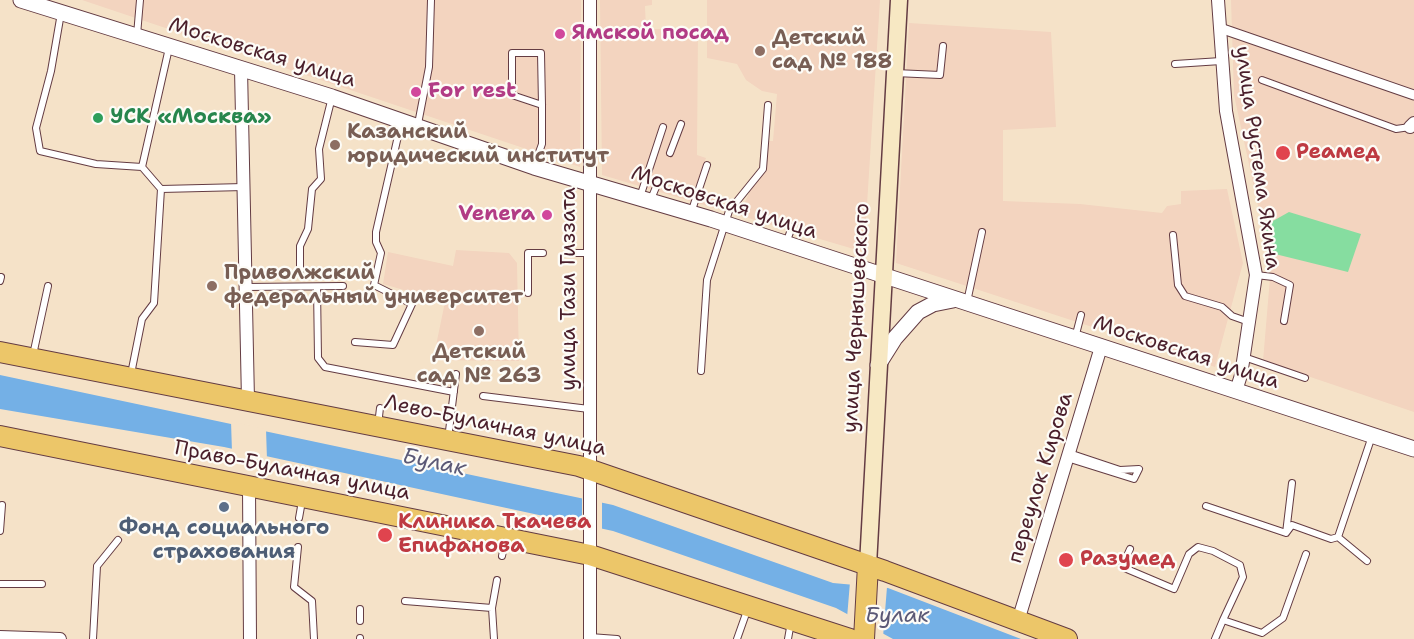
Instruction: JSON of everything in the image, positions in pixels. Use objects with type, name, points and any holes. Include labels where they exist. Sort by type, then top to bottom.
[{"type":"main road","name":"улица Чернышевского","points":[[860,636],[868,573],[899,0]]},
{"type":"main road","name":"Лево-Булачная улица","points":[[0,352],[248,400],[379,417],[448,439],[591,476],[868,573],[1018,621],[1066,639]]},
{"type":"main road","name":"Право-Булачная улица","points":[[0,436],[302,497],[504,547],[590,549],[748,608],[790,630],[860,636]]},
{"type":"street","name":"Московская улица","points":[[21,0],[332,96],[534,166],[883,275],[1414,449]]},
{"type":"street","name":"улица Тази Гиззата","points":[[590,0],[590,638]]},
{"type":"street","name":"улица Рустема Яхина","points":[[1218,0],[1226,111],[1256,275],[1244,357],[1236,391]]},
{"type":"street","points":[[1220,28],[1408,95],[1414,95]]},
{"type":"street","points":[[241,69],[248,400]]},
{"type":"street","points":[[878,365],[895,338],[918,312],[933,304],[960,302]]},
{"type":"street","name":"переулок Кирова","points":[[1018,621],[1101,347]]},
{"type":"street","points":[[249,487],[250,639]]},
{"type":"street","points":[[0,637],[60,639]]},
{"type":"lane","points":[[137,35],[140,0]]},
{"type":"lane","points":[[418,124],[429,67],[431,0]]},
{"type":"lane","points":[[61,13],[51,71],[36,128],[40,151],[96,164],[142,167],[161,189],[154,303],[142,319],[131,377]]},
{"type":"lane","points":[[142,167],[169,46]]},
{"type":"lane","points":[[894,73],[940,75],[943,46]]},
{"type":"lane","points":[[534,166],[542,144],[542,105],[541,53],[512,52],[512,95],[542,105]]},
{"type":"lane","points":[[1175,64],[1221,61]]},
{"type":"lane","points":[[1262,80],[1396,129],[1412,125]]},
{"type":"lane","points":[[300,273],[300,246],[308,229],[312,189],[321,179],[319,148],[332,96]]},
{"type":"lane","points":[[701,371],[707,280],[729,211],[763,169],[768,105]]},
{"type":"lane","points":[[355,342],[393,345],[412,304],[374,285],[381,253],[376,242],[376,232],[402,119]]},
{"type":"lane","points":[[670,153],[681,124]]},
{"type":"lane","points":[[645,200],[663,127]]},
{"type":"lane","points":[[691,214],[707,165]]},
{"type":"lane","points":[[645,200],[659,180]]},
{"type":"lane","points":[[161,189],[244,187]]},
{"type":"lane","points":[[786,244],[792,227]]},
{"type":"lane","points":[[960,302],[982,232]]},
{"type":"lane","points":[[1173,236],[1178,285],[1185,296],[1222,307],[1232,316],[1249,322]]},
{"type":"lane","points":[[528,293],[528,253],[543,253]]},
{"type":"lane","points":[[570,253],[590,253]]},
{"type":"lane","points":[[1256,275],[1273,277],[1290,285],[1284,321]]},
{"type":"lane","points":[[32,358],[48,286]]},
{"type":"lane","points":[[246,287],[343,286]]},
{"type":"lane","points":[[317,287],[318,358],[325,367],[384,381],[454,392]]},
{"type":"lane","points":[[1075,339],[1081,315]]},
{"type":"lane","points":[[1244,357],[1305,378]]},
{"type":"lane","points":[[448,439],[456,374]]},
{"type":"lane","points":[[483,396],[589,409]]},
{"type":"lane","points":[[1338,537],[1372,435]]},
{"type":"lane","points":[[1068,455],[1120,470],[1139,469],[1134,479],[1068,455]]},
{"type":"lane","points":[[1286,533],[1292,483]]},
{"type":"lane","points":[[299,518],[302,497]]},
{"type":"lane","points":[[0,531],[2,505]]},
{"type":"lane","points":[[1206,506],[1286,533]]},
{"type":"lane","points":[[1286,533],[1292,525],[1330,539],[1338,537]]},
{"type":"lane","points":[[1338,537],[1367,561]]},
{"type":"lane","points":[[93,639],[97,566],[118,540]]},
{"type":"lane","points":[[298,547],[294,587],[312,601],[314,639]]},
{"type":"lane","points":[[1130,549],[1122,567],[1174,589],[1189,554],[1198,547],[1213,551],[1240,565],[1243,577],[1215,639]]},
{"type":"lane","points":[[1223,620],[1262,633],[1283,618],[1306,554]]},
{"type":"lane","points":[[494,639],[492,608],[497,580]]},
{"type":"lane","points":[[0,584],[42,584]]},
{"type":"lane","points":[[405,601],[492,608]]},
{"type":"lane","points":[[737,639],[748,608]]},
{"type":"lane","points":[[360,609],[360,621]]},
{"type":"lane","points":[[590,638],[617,639]]},
{"type":"shaded area","points":[[82,0],[581,0],[580,167]]},
{"type":"shaded area","points":[[600,0],[652,0],[652,5],[645,6],[646,29],[698,29],[697,155],[706,158],[694,192],[743,207],[763,159],[767,141],[773,141],[777,94],[762,91],[746,80],[737,64],[707,58],[707,0],[880,0],[864,252],[602,175]]},
{"type":"shaded area","points":[[1231,0],[1414,0],[1414,412],[1263,361],[1271,266],[1234,95]]},
{"type":"shaded area","points":[[909,23],[1051,32],[1056,127],[1003,130],[1003,201],[1080,204],[1162,213],[1167,206],[1181,204],[1181,191],[1227,189],[1243,263],[1215,367],[896,263]]},
{"type":"shaded area","name":"Детский сад № 263","points":[[456,250],[509,253],[517,263],[519,361],[433,360],[445,302],[383,284],[388,252],[453,266]]},
{"type":"green space","points":[[1289,212],[1361,234],[1348,272],[1271,253],[1264,226]]},
{"type":"water","name":"Булак","points":[[0,375],[613,505],[833,583],[888,588],[1021,639],[893,639],[836,608],[613,531],[224,447],[0,409]]},
{"type":"pier","points":[[231,421],[266,429],[267,460],[232,452]]},
{"type":"pier","points":[[582,494],[602,499],[602,531],[582,527]]},
{"type":"pier","points":[[850,582],[887,587],[883,637],[847,618]]},
{"type":"place","name":"Ямской посад","points":[[560,34]]},
{"type":"place","name":"Детский сад № 188","points":[[760,51]]},
{"type":"place","name":"For rest","points":[[416,92]]},
{"type":"place","name":"УСК «Москва»","points":[[98,118]]},
{"type":"place","name":"Казанский юридический институт","points":[[335,145]]},
{"type":"place","name":"Реамед","points":[[1283,153]]},
{"type":"place","name":"Venera","points":[[547,215]]},
{"type":"place","name":"Приволжский федеральный университет","points":[[212,286]]},
{"type":"place","name":"Детский сад № 263","points":[[479,331]]},
{"type":"place","name":"Фонд социального страхования","points":[[224,507]]},
{"type":"place","name":"Клиника Ткачева Епифанова","points":[[385,535]]},
{"type":"place","name":"Разумед","points":[[1066,560]]}]
